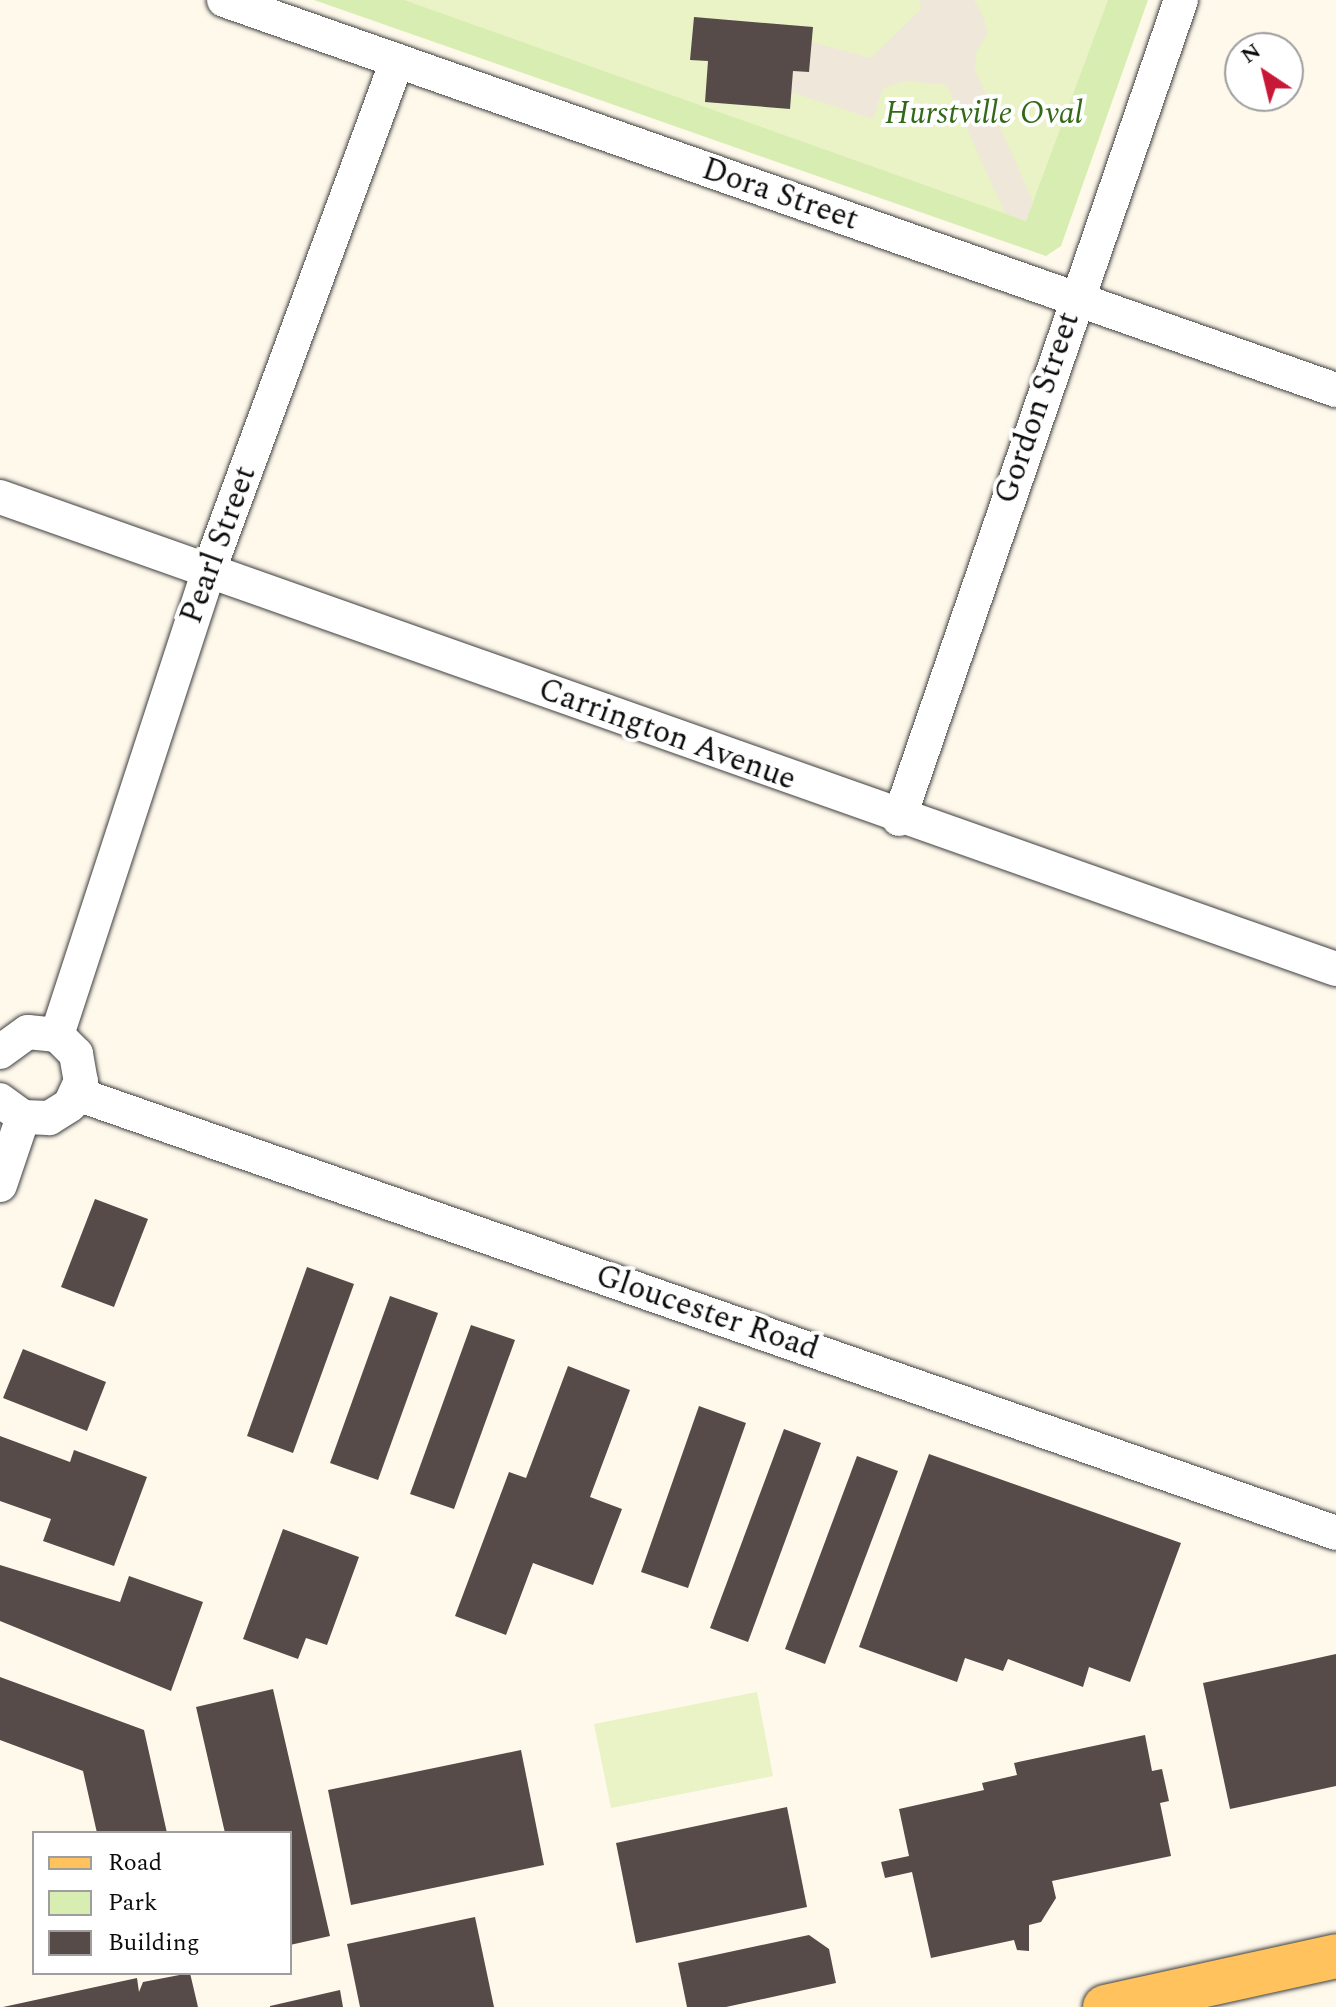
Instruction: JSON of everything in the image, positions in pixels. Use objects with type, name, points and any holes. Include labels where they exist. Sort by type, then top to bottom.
[{"type":"main road","points":[[1105,2007],[1336,1956]]},
{"type":"street","name":"Dora Street","points":[[224,0],[1336,390]]},
{"type":"street","name":"Gordon Street","points":[[899,819],[1075,298],[1181,0]]},
{"type":"street","name":"Pearl Street","points":[[57,1035],[209,570],[397,61]]},
{"type":"street","name":"Carrington Avenue","points":[[0,497],[899,819],[1336,969]]},
{"type":"street","points":[[0,1052],[28,1032],[57,1035],[81,1067],[77,1094],[49,1118],[12,1108],[0,1185]]},
{"type":"street","name":"Gloucester Road","points":[[77,1094],[1336,1533]]},
{"type":"green space","name":"Hurstville Oval","points":[[314,0],[1148,0],[1061,246],[1046,256]]},
{"type":"green space","name":"Hurstville Oval","points":[[404,0],[1108,0],[1026,221]]},
{"type":"green space","points":[[757,1692],[773,1776],[611,1808],[594,1724]]},
{"type":"shaded area","points":[[920,0],[974,0],[983,16],[988,34],[976,52],[975,70],[1033,202],[1026,221],[1005,213],[947,85],[904,81],[883,88],[873,119],[791,92],[793,71],[809,72],[811,42],[871,58],[921,9]]},
{"type":"building","points":[[694,17],[813,27],[809,72],[793,71],[790,109],[705,102],[708,61],[690,60]]},
{"type":"building","points":[[95,1199],[148,1219],[114,1307],[61,1287]]},
{"type":"building","points":[[307,1267],[354,1284],[293,1453],[247,1436]]},
{"type":"building","points":[[390,1296],[438,1313],[378,1480],[330,1463]]},
{"type":"building","points":[[471,1325],[515,1340],[454,1509],[410,1494]]},
{"type":"building","points":[[23,1349],[106,1382],[87,1431],[3,1398]]},
{"type":"building","points":[[568,1366],[630,1390],[590,1497],[622,1509],[593,1585],[533,1563],[506,1635],[455,1616],[509,1472],[526,1478]]},
{"type":"building","points":[[699,1406],[746,1423],[688,1588],[641,1572]]},
{"type":"building","points":[[784,1429],[821,1443],[748,1642],[710,1628]]},
{"type":"building","points":[[0,1436],[70,1462],[74,1450],[147,1477],[114,1566],[43,1541],[51,1519],[0,1501]]},
{"type":"building","points":[[929,1454],[1181,1543],[1130,1682],[1089,1667],[1083,1687],[1008,1659],[1003,1671],[965,1658],[957,1682],[859,1647]]},
{"type":"building","points":[[857,1456],[898,1471],[825,1664],[785,1649]]},
{"type":"building","points":[[283,1529],[359,1557],[327,1645],[306,1638],[298,1659],[243,1639]]},
{"type":"building","points":[[0,1565],[120,1602],[129,1576],[203,1602],[171,1691],[0,1621]]},
{"type":"building","points":[[1336,1654],[1336,1786],[1230,1809],[1203,1683]]},
{"type":"building","points":[[0,1677],[144,1730],[167,1831],[97,1831],[83,1771],[0,1740]]},
{"type":"building","points":[[273,1689],[330,1936],[292,1945],[292,1831],[225,1831],[196,1707]]},
{"type":"building","points":[[1145,1735],[1152,1771],[1162,1769],[1169,1801],[1160,1803],[1171,1856],[1052,1881],[1056,1898],[1041,1922],[1029,1925],[1029,1951],[1017,1950],[1014,1940],[931,1958],[912,1872],[885,1878],[881,1862],[909,1856],[899,1809],[984,1790],[982,1783],[1017,1775],[1014,1763]]},
{"type":"building","points":[[521,1750],[544,1865],[351,1905],[328,1790]]},
{"type":"building","points":[[787,1807],[807,1907],[636,1943],[616,1843]]},
{"type":"building","points":[[475,1917],[494,2007],[360,2007],[347,1944]]},
{"type":"building","points":[[809,1935],[829,1949],[836,1983],[726,2007],[687,2007],[678,1963]]},
{"type":"building","points":[[190,1975],[198,2007],[3,2007],[137,1978],[139,1992],[143,1982]]},
{"type":"building","points":[[340,1990],[343,2007],[270,2007],[270,2006]]}]
